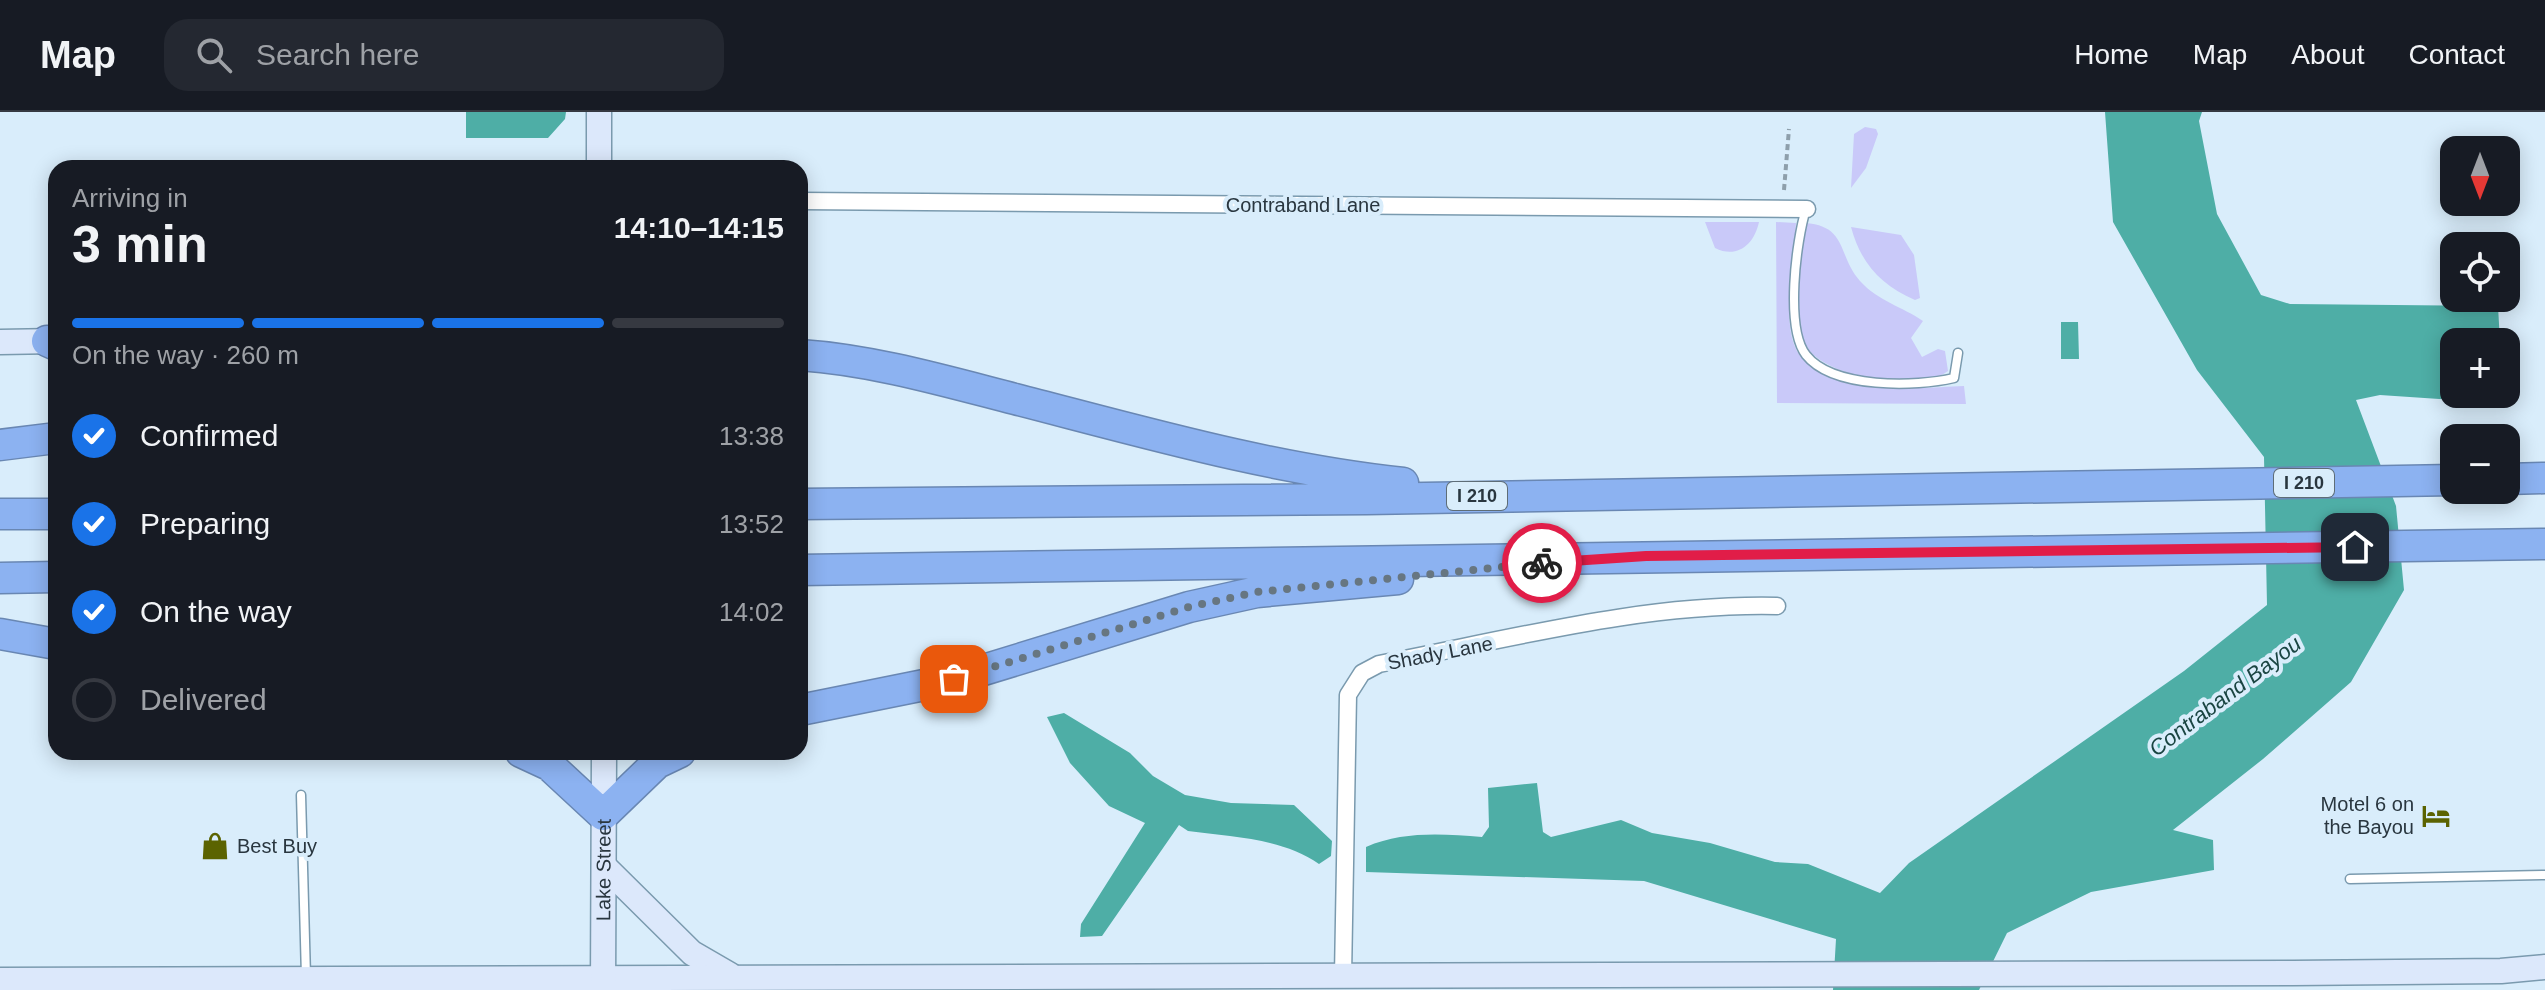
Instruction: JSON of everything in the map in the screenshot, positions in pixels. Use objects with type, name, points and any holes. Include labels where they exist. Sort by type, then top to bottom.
[{"type":"highway","points":[[808,356],[861,362],[951,382],[1262,462],[1387,481],[1516,495]]},
{"type":"highway","points":[[0,445],[48,439]]},
{"type":"highway","points":[[2520,479],[2545,478]]},
{"type":"highway","name":"I 210","points":[[808,504],[2440,480]]},
{"type":"highway","points":[[0,514],[48,514]]},
{"type":"highway","points":[[808,570],[2545,544]]},
{"type":"highway","points":[[808,711],[967,675],[1189,607],[1257,592],[1595,558]]},
{"type":"highway","points":[[0,578],[48,577]]},
{"type":"highway","points":[[0,634],[48,643]]},
{"type":"highway","points":[[538,760],[549,765],[603,815],[663,760]]},
{"type":"street","points":[[599,112],[599,160]]},
{"type":"street","name":"Contraband Lane","points":[[808,201],[1807,209]]},
{"type":"street","points":[[0,342],[48,342]]},
{"type":"street","name":"Shady Lane","points":[[1343,976],[1348,695],[1362,673],[1379,664],[1642,614],[1691,608],[1777,606]]},
{"type":"street","name":"Lake Street","points":[[603,983],[604,760]]},
{"type":"street","points":[[604,866],[692,953],[744,981]]},
{"type":"street","points":[[0,980],[78,985],[306,978],[365,984],[846,983],[1597,974],[2293,973],[2501,971],[2545,967]]},
{"type":"lane","points":[[1807,209],[1799,242],[1795,319],[1798,339],[1808,357],[1834,371],[1876,384],[1922,385],[1954,378],[1958,353]]},
{"type":"lane","points":[[301,795],[306,978]]},
{"type":"lane","points":[[2350,879],[2545,875]]},
{"type":"path","points":[[1785,209],[1784,155],[1789,129]]},
{"type":"shaded area","points":[[1865,127],[1876,129],[1878,134],[1866,168],[1851,188],[1854,134]]},
{"type":"shaded area","points":[[1705,222],[1759,222],[1749,243],[1730,252],[1715,248]]},
{"type":"shaded area","points":[[1776,222],[1796,223],[1790,324],[1797,351],[1810,366],[1828,376],[1874,386],[1964,386],[1966,404],[1777,403]]},
{"type":"shaded area","points":[[1805,223],[1819,225],[1835,236],[1853,271],[1867,288],[1923,321],[1911,338],[1922,357],[1938,349],[1945,351],[1948,371],[1933,378],[1914,381],[1867,378],[1824,362],[1808,350],[1800,335],[1797,310]]},
{"type":"shaded area","points":[[1851,227],[1901,235],[1914,255],[1920,298],[1915,300],[1903,294],[1874,272],[1860,252]]},
{"type":"water","points":[[466,112],[566,112],[565,119],[548,138],[466,138]]},
{"type":"water","name":"Contraband Bayou","points":[[2105,112],[2202,112],[2199,121],[2217,214],[2261,295],[2290,304],[2440,305],[2440,312],[2498,312],[2499,328],[2440,328],[2440,399],[2380,395],[2356,400],[2396,506],[2404,590],[2351,682],[2263,759],[2173,830],[2213,840],[2214,870],[2091,892],[2007,933],[1979,990],[1833,990],[1836,939],[1644,881],[1366,872],[1366,847],[1380,842],[1423,835],[1482,837],[1489,827],[1488,788],[1537,783],[1543,832],[1551,837],[1621,820],[1652,833],[1710,843],[1775,862],[1808,864],[1880,893],[1909,863],[2184,671],[2267,605],[2264,457],[2197,370],[2113,222]]},
{"type":"water","points":[[2061,322],[2078,322],[2079,359],[2061,359]]},
{"type":"water","points":[[1064,713],[1130,753],[1153,776],[1185,795],[1231,803],[1294,805],[1332,841],[1331,856],[1319,864],[1305,855],[1273,844],[1188,831],[1179,825],[1102,936],[1080,937],[1081,924],[1145,823],[1109,806],[1070,763],[1047,717]]},
{"type":"way so far","points":[[954,679],[1189,607],[1257,592],[1542,563]]},
{"type":"place","name":"Motel 6 on the Bayou","points":[[2436,816]]},
{"type":"place","name":"Best Buy","points":[[215,846]]},
{"type":"route","points":[[1542,563],[1646,556],[2355,547]]}]
